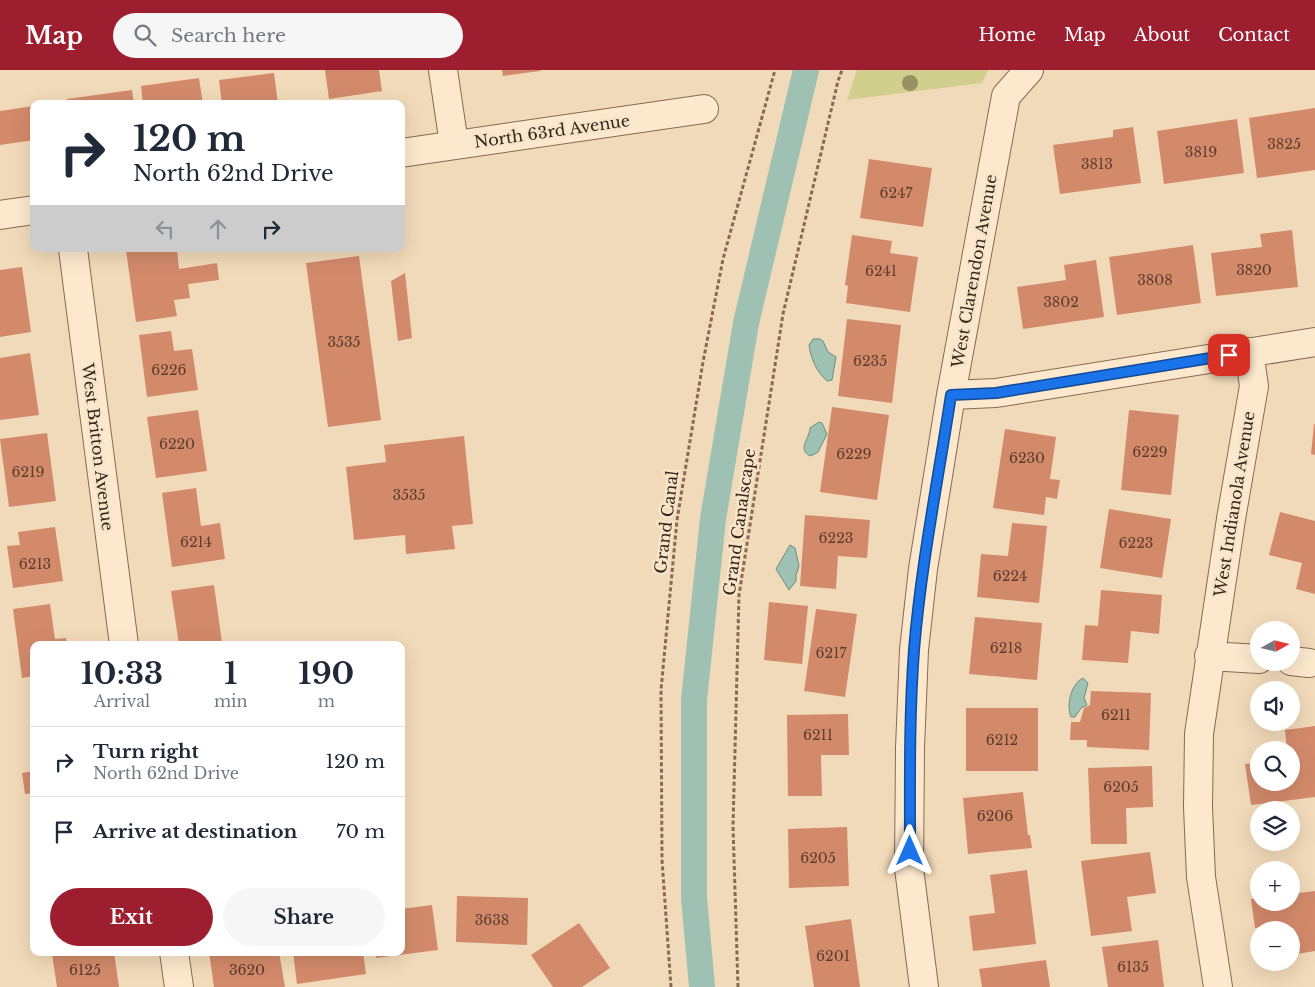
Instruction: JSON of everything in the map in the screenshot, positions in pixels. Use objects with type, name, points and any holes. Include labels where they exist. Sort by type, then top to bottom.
[{"type":"street","points":[[443,70],[454,144]]},
{"type":"street","name":"West Clarendon Avenue","points":[[924,987],[910,868],[910,748],[914,650],[923,570],[951,395],[1006,96],[1029,70]]},
{"type":"street","name":"North 63rd Avenue","points":[[405,152],[704,109]]},
{"type":"street","points":[[0,215],[30,211]]},
{"type":"street","name":"West Britton Avenue","points":[[72,252],[123,641]]},
{"type":"street","points":[[951,395],[996,393],[1315,342]]},
{"type":"street","name":"West Indianola Avenue","points":[[1218,987],[1201,877],[1198,808],[1199,734],[1230,519],[1254,386],[1249,352]]},
{"type":"street","points":[[1209,656],[1250,658]]},
{"type":"street","points":[[175,956],[179,987]]},
{"type":"path","name":"Grand Canal","points":[[671,987],[662,860],[661,690],[677,520],[703,362],[723,259],[775,70]]},
{"type":"path","name":"Grand Canalscape","points":[[738,987],[732,826],[739,595],[783,314],[842,70]]},
{"type":"shaded area","points":[[857,70],[988,70],[982,83],[847,100]]},
{"type":"shaded area","points":[[813,339],[823,341],[828,352],[836,357],[832,380],[827,381],[815,364],[809,345]]},
{"type":"shaded area","points":[[819,422],[822,423],[827,434],[818,452],[811,456],[804,447],[810,428]]},
{"type":"shaded area","points":[[790,545],[795,548],[799,566],[796,581],[789,590],[776,569]]},
{"type":"shaded area","points":[[1083,678],[1088,683],[1084,698],[1087,705],[1081,708],[1075,717],[1071,717],[1069,701],[1075,685]]},
{"type":"building","points":[[325,70],[379,70],[382,91],[329,99]]},
{"type":"building","points":[[502,70],[540,70],[540,71],[503,76]]},
{"type":"building","points":[[274,73],[277,100],[222,100],[219,80]]},
{"type":"building","points":[[199,78],[202,100],[143,100],[141,86]]},
{"type":"building","points":[[132,90],[133,100],[67,100]]},
{"type":"building","points":[[30,107],[30,141],[0,145],[0,111]]},
{"type":"building","points":[[1315,108],[1315,170],[1257,178],[1249,118]]},
{"type":"building","points":[[1237,119],[1244,173],[1164,184],[1157,131]]},
{"type":"building","points":[[1133,127],[1141,183],[1060,194],[1053,145],[1113,137],[1113,130]]},
{"type":"building","points":[[869,159],[932,168],[923,227],[860,218]]},
{"type":"building","points":[[1292,230],[1298,287],[1216,296],[1211,253],[1262,247],[1260,234]]},
{"type":"building","points":[[852,235],[892,241],[890,253],[918,257],[910,312],[846,303],[848,286],[845,285]]},
{"type":"building","points":[[1193,245],[1201,303],[1117,315],[1109,257]]},
{"type":"building","points":[[126,252],[177,252],[179,269],[217,263],[219,280],[188,284],[190,298],[174,300],[177,316],[136,322]]},
{"type":"building","points":[[359,256],[381,420],[328,427],[306,263]]},
{"type":"building","points":[[1096,260],[1104,317],[1023,329],[1017,287],[1066,280],[1064,265]]},
{"type":"building","points":[[22,267],[31,332],[0,337],[0,270]]},
{"type":"building","points":[[405,273],[412,338],[398,341],[391,281]]},
{"type":"building","points":[[847,319],[901,325],[892,403],[838,396]]},
{"type":"building","points":[[171,331],[174,351],[192,349],[198,390],[147,397],[139,335]]},
{"type":"building","points":[[30,353],[39,415],[0,420],[0,358]]},
{"type":"building","points":[[832,407],[889,415],[877,500],[820,492]]},
{"type":"building","points":[[198,410],[207,471],[156,478],[147,417]]},
{"type":"building","points":[[1129,410],[1179,415],[1171,495],[1121,490]]},
{"type":"building","points":[[1315,424],[1315,455],[1311,454]]},
{"type":"building","points":[[1005,429],[1056,437],[1050,479],[1060,480],[1057,499],[1046,497],[1044,515],[993,508]]},
{"type":"building","points":[[47,433],[56,501],[9,507],[0,439]]},
{"type":"building","points":[[464,436],[473,524],[452,526],[455,549],[406,554],[405,535],[354,540],[346,467],[386,462],[384,445]]},
{"type":"building","points":[[196,488],[201,526],[220,523],[225,559],[172,567],[162,493]]},
{"type":"building","points":[[1109,509],[1171,519],[1162,578],[1100,568]]},
{"type":"building","points":[[1280,512],[1315,521],[1315,594],[1296,589],[1302,563],[1269,555]]},
{"type":"building","points":[[805,515],[870,520],[867,558],[838,556],[836,589],[800,586]]},
{"type":"building","points":[[1012,523],[1047,526],[1039,603],[977,597],[981,554],[1008,556]]},
{"type":"building","points":[[55,527],[63,581],[13,588],[7,546],[20,545],[18,532]]},
{"type":"building","points":[[214,585],[222,641],[178,641],[171,591]]},
{"type":"building","points":[[1101,590],[1162,595],[1159,634],[1131,631],[1128,663],[1082,660],[1085,625],[1098,626]]},
{"type":"building","points":[[769,602],[808,606],[802,664],[764,660]]},
{"type":"building","points":[[50,604],[55,639],[66,638],[66,641],[30,641],[30,677],[22,678],[13,609]]},
{"type":"building","points":[[816,609],[857,614],[845,697],[804,691]]},
{"type":"building","points":[[975,617],[1042,623],[1037,680],[969,674]]},
{"type":"building","points":[[1091,691],[1151,693],[1149,750],[1087,747],[1087,740],[1070,740],[1071,722],[1080,722],[1084,708],[1090,705]]},
{"type":"building","points":[[966,708],[1038,708],[1038,771],[966,771]]},
{"type":"building","points":[[848,714],[849,755],[821,755],[822,796],[788,796],[787,715]]},
{"type":"building","points":[[1315,726],[1315,797],[1283,801],[1250,801],[1245,764],[1250,764],[1250,791],[1300,791],[1300,741],[1286,741],[1285,731],[1300,731],[1300,728]]},
{"type":"building","points":[[1152,766],[1153,807],[1126,808],[1127,844],[1091,844],[1088,768]]},
{"type":"building","points":[[30,772],[30,793],[25,794],[22,773]]},
{"type":"building","points":[[1023,792],[1028,835],[1030,835],[1032,848],[968,854],[963,798]]},
{"type":"building","points":[[847,827],[849,886],[789,888],[788,829]]},
{"type":"building","points":[[1150,852],[1156,893],[1127,897],[1132,931],[1091,936],[1081,861]]},
{"type":"building","points":[[1027,870],[1036,944],[973,951],[969,916],[995,913],[990,875]]},
{"type":"building","points":[[1315,891],[1315,951],[1300,954],[1300,921],[1254,921],[1253,911],[1300,911],[1300,893]]},
{"type":"building","points":[[457,896],[528,898],[527,945],[456,942]]},
{"type":"building","points":[[432,905],[438,950],[405,954],[405,908]]},
{"type":"building","points":[[851,919],[860,987],[814,987],[805,926]]},
{"type":"building","points":[[579,923],[610,968],[582,987],[553,987],[531,955]]},
{"type":"building","points":[[1158,940],[1164,987],[1108,987],[1102,947]]},
{"type":"building","points":[[52,956],[115,956],[119,987],[57,987]]},
{"type":"building","points":[[210,956],[280,956],[285,987],[214,987]]},
{"type":"building","points":[[294,956],[364,956],[366,974],[297,984]]},
{"type":"building","points":[[376,956],[392,956],[376,958]]},
{"type":"building","points":[[1046,960],[1050,987],[982,987],[979,969]]},
{"type":"waterway","points":[[702,987],[694,898],[694,700],[713,519],[746,323],[806,70]]},
{"type":"route","points":[[910,851],[910,748],[914,650],[923,570],[951,395],[996,393],[1229,355]]}]
